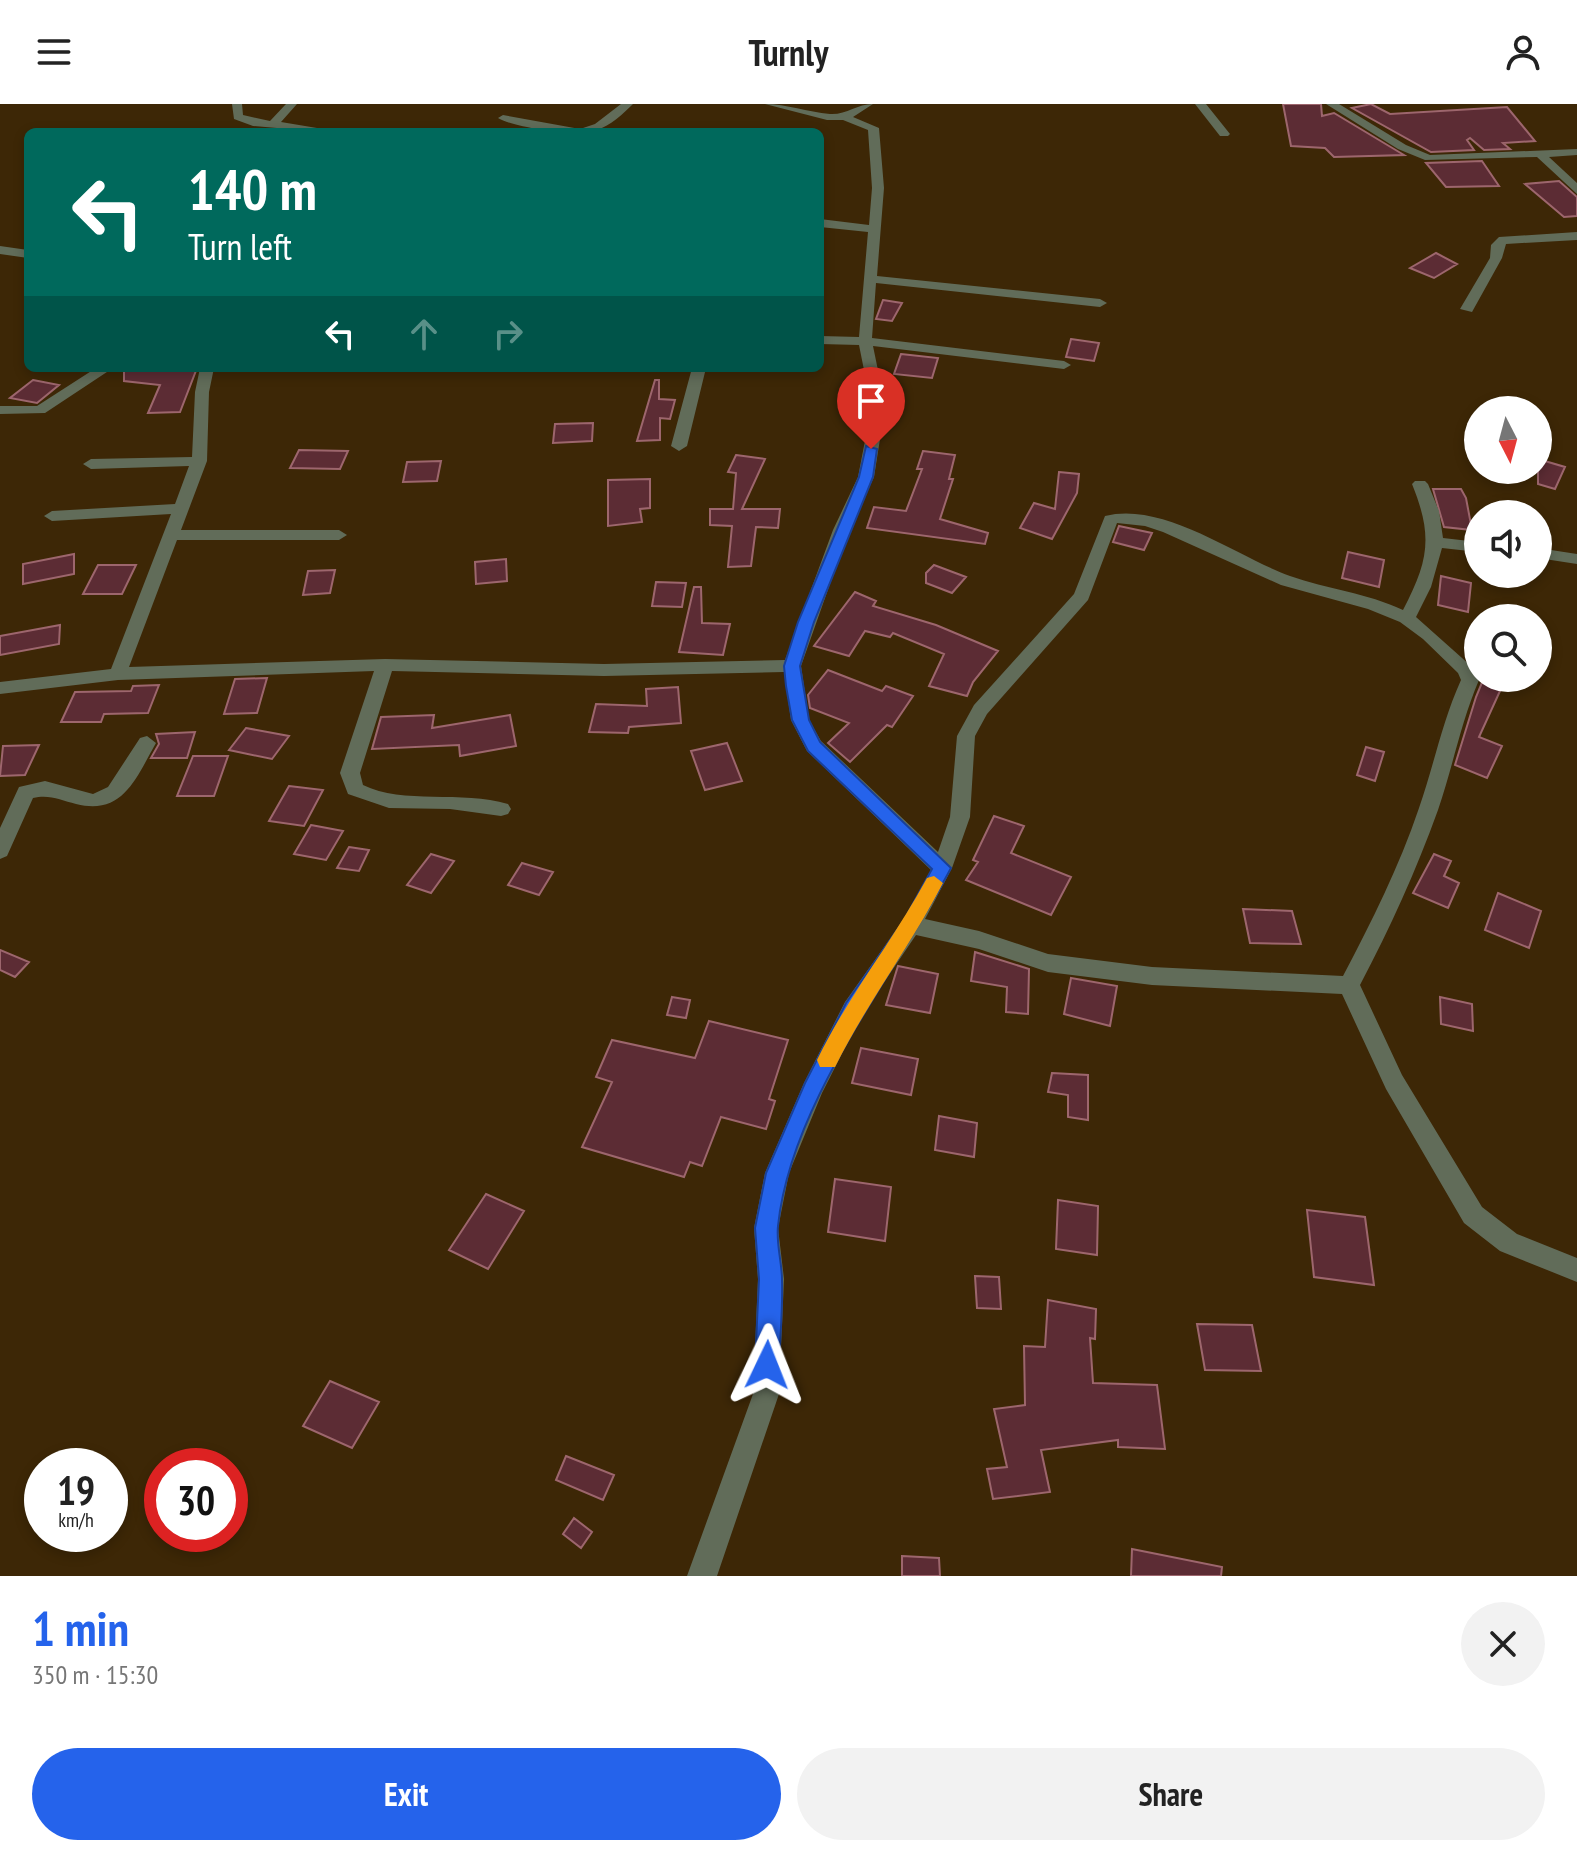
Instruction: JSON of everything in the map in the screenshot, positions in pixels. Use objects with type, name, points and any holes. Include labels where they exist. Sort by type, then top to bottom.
[{"type":"street","points":[[237,104],[238,117],[311,128]]},
{"type":"street","points":[[273,124],[292,104]]},
{"type":"street","points":[[593,128],[628,104]]},
{"type":"street","points":[[770,104],[815,115],[844,117],[873,128],[878,188],[865,341],[874,385],[876,420],[866,477],[841,530],[792,666],[800,720],[814,746],[942,868]]},
{"type":"street","points":[[844,117],[868,104]]},
{"type":"street","points":[[1200,104],[1224,134]]},
{"type":"street","points":[[1331,104],[1402,147],[1429,158],[1577,152]]},
{"type":"street","points":[[503,118],[559,128]]},
{"type":"street","points":[[1538,152],[1577,190]]},
{"type":"street","points":[[824,223],[875,229]]},
{"type":"street","points":[[1467,309],[1496,258],[1497,245],[1503,240],[1577,236]]},
{"type":"street","points":[[0,250],[24,253]]},
{"type":"street","points":[[872,279],[1100,303]]},
{"type":"street","points":[[824,340],[865,341],[1064,365]]},
{"type":"street","points":[[0,410],[40,410],[100,372]]},
{"type":"street","points":[[118,674],[137,611],[172,535],[199,461],[199,388],[205,372]]},
{"type":"street","points":[[679,446],[698,372]]},
{"type":"street","points":[[91,464],[199,461]]},
{"type":"street","points":[[1407,618],[1423,587],[1436,542],[1431,511],[1420,484]]},
{"type":"street","points":[[52,516],[180,509]]},
{"type":"street","points":[[702,1576],[766,1394],[771,1279],[766,1228],[777,1173],[812,1090],[853,1009],[911,925],[942,868],[960,817],[966,736],[980,710],[1082,596],[1111,519],[1127,518],[1167,529],[1208,543],[1273,576],[1407,618],[1465,670],[1470,680],[1453,719],[1429,807],[1389,910],[1349,985]]},
{"type":"street","points":[[172,535],[339,535]]},
{"type":"street","points":[[1436,542],[1464,545]]},
{"type":"street","points":[[1552,555],[1577,559]]},
{"type":"street","points":[[0,688],[118,674],[385,665],[604,670],[713,665],[792,666]]},
{"type":"street","points":[[385,665],[350,773],[355,789],[369,798],[397,803],[449,802],[501,809]]},
{"type":"street","points":[[0,851],[26,792],[45,788],[93,801],[106,799],[115,792],[147,743]]},
{"type":"street","points":[[911,925],[979,940],[1048,963],[1152,976],[1349,985]]},
{"type":"street","points":[[1349,985],[1394,1082],[1473,1215],[1490,1234],[1511,1246],[1577,1270]]},
{"type":"building","points":[[1283,104],[1321,104],[1322,116],[1334,113],[1404,155],[1334,157],[1325,148],[1291,146]]},
{"type":"building","points":[[1371,104],[1390,114],[1507,107],[1535,141],[1503,143],[1510,149],[1484,150],[1470,138],[1467,140],[1474,150],[1431,152],[1352,108]]},
{"type":"building","points":[[1482,161],[1499,186],[1446,187],[1426,163]]},
{"type":"building","points":[[1559,181],[1577,197],[1577,216],[1564,217],[1525,184]]},
{"type":"building","points":[[1436,253],[1457,264],[1434,278],[1410,268]]},
{"type":"building","points":[[883,300],[902,303],[892,321],[876,319]]},
{"type":"building","points":[[1071,339],[1099,343],[1094,361],[1066,357]]},
{"type":"building","points":[[901,354],[938,358],[932,378],[894,374]]},
{"type":"building","points":[[124,372],[195,372],[180,412],[148,413],[160,385],[124,381]]},
{"type":"building","points":[[33,380],[59,385],[37,403],[10,398]]},
{"type":"building","points":[[655,380],[659,380],[659,399],[675,400],[670,419],[660,418],[660,440],[637,441]]},
{"type":"building","points":[[593,423],[592,441],[553,443],[555,424]]},
{"type":"building","points":[[299,450],[348,451],[340,469],[290,468]]},
{"type":"building","points":[[923,451],[955,455],[949,479],[953,479],[940,519],[988,533],[985,544],[867,528],[874,507],[906,511],[922,469],[917,469]]},
{"type":"building","points":[[736,455],[765,459],[742,509],[780,509],[778,528],[756,527],[751,566],[728,567],[732,526],[710,525],[710,509],[733,509],[736,473],[728,472]]},
{"type":"building","points":[[441,461],[437,481],[403,482],[407,462]]},
{"type":"building","points":[[1552,463],[1565,467],[1555,489],[1538,484],[1552,484]]},
{"type":"building","points":[[1059,472],[1079,474],[1077,493],[1052,539],[1020,528],[1034,503],[1055,509]]},
{"type":"building","points":[[650,479],[650,508],[640,509],[642,522],[608,526],[608,480]]},
{"type":"building","points":[[1433,489],[1461,489],[1466,500],[1464,529],[1444,527]]},
{"type":"building","points":[[1119,526],[1152,533],[1144,550],[1113,542]]},
{"type":"building","points":[[1348,552],[1384,560],[1379,587],[1342,578]]},
{"type":"building","points":[[74,554],[74,574],[23,584],[23,564]]},
{"type":"building","points":[[506,559],[507,581],[476,584],[475,562]]},
{"type":"building","points":[[98,565],[136,565],[122,594],[83,594]]},
{"type":"building","points":[[934,565],[966,577],[952,593],[926,583],[926,573]]},
{"type":"building","points":[[335,570],[330,593],[303,595],[308,571]]},
{"type":"building","points":[[1441,576],[1464,581],[1464,588],[1470,588],[1469,604],[1464,604],[1464,611],[1438,605]]},
{"type":"building","points":[[656,582],[686,583],[682,607],[652,606]]},
{"type":"building","points":[[694,587],[701,587],[702,623],[730,624],[723,655],[679,652]]},
{"type":"building","points":[[855,592],[876,601],[873,606],[936,625],[998,651],[973,682],[967,696],[929,686],[944,654],[893,633],[890,637],[865,631],[849,656],[814,646]]},
{"type":"building","points":[[60,625],[59,644],[0,655],[0,636]]},
{"type":"building","points":[[828,670],[882,691],[886,686],[913,696],[892,727],[887,725],[850,762],[828,743],[849,723],[810,708],[808,695]]},
{"type":"building","points":[[267,678],[257,713],[224,714],[235,679]]},
{"type":"building","points":[[159,685],[148,713],[104,714],[101,722],[61,722],[75,692],[131,691],[133,686]]},
{"type":"building","points":[[678,687],[681,723],[629,727],[628,733],[589,732],[596,704],[647,706],[646,689]]},
{"type":"building","points":[[1478,692],[1500,692],[1479,737],[1502,746],[1487,778],[1455,765]]},
{"type":"building","points":[[434,715],[432,728],[510,715],[516,746],[460,756],[459,745],[372,749],[381,717]]},
{"type":"building","points":[[246,728],[289,736],[272,759],[229,750]]},
{"type":"building","points":[[195,732],[187,758],[151,758],[159,744],[156,734]]},
{"type":"building","points":[[727,743],[742,781],[705,790],[691,751]]},
{"type":"building","points":[[39,745],[25,775],[0,776],[3,746]]},
{"type":"building","points":[[1366,747],[1384,752],[1375,781],[1357,775]]},
{"type":"building","points":[[193,756],[228,756],[214,796],[177,796]]},
{"type":"building","points":[[289,786],[323,790],[304,826],[269,821]]},
{"type":"building","points":[[994,816],[1024,826],[1011,853],[1071,877],[1051,915],[966,880],[978,862],[973,860]]},
{"type":"building","points":[[311,825],[343,831],[326,860],[294,854]]},
{"type":"building","points":[[349,847],[369,850],[359,871],[337,868]]},
{"type":"building","points":[[431,854],[454,861],[431,893],[407,885]]},
{"type":"building","points":[[1434,854],[1451,861],[1444,876],[1459,883],[1448,908],[1413,893]]},
{"type":"building","points":[[522,863],[553,872],[539,895],[508,885]]},
{"type":"building","points":[[1498,893],[1541,911],[1529,948],[1485,930]]},
{"type":"building","points":[[1243,909],[1292,911],[1301,944],[1250,943]]},
{"type":"building","points":[[0,950],[29,962],[15,977],[0,970]]},
{"type":"building","points":[[975,952],[1029,969],[1028,1014],[1006,1012],[1007,987],[971,981]]},
{"type":"building","points":[[898,966],[938,974],[930,1013],[886,1005]]},
{"type":"building","points":[[1071,978],[1117,986],[1110,1026],[1064,1014]]},
{"type":"building","points":[[672,997],[690,1000],[686,1018],[667,1015]]},
{"type":"building","points":[[1440,997],[1472,1004],[1473,1031],[1441,1024]]},
{"type":"building","points":[[709,1021],[788,1040],[769,1099],[775,1101],[766,1129],[721,1117],[702,1166],[690,1162],[684,1177],[582,1147],[612,1082],[596,1077],[612,1040],[695,1058]]},
{"type":"building","points":[[861,1048],[918,1059],[911,1095],[852,1083]]},
{"type":"building","points":[[1052,1073],[1088,1075],[1088,1120],[1068,1117],[1068,1095],[1048,1092]]},
{"type":"building","points":[[939,1116],[977,1123],[974,1157],[935,1150]]},
{"type":"building","points":[[835,1179],[891,1187],[885,1241],[828,1232]]},
{"type":"building","points":[[486,1194],[524,1211],[488,1269],[449,1250]]},
{"type":"building","points":[[1058,1200],[1098,1206],[1097,1255],[1056,1249]]},
{"type":"building","points":[[1307,1210],[1365,1217],[1374,1285],[1314,1277]]},
{"type":"building","points":[[975,1276],[999,1277],[1001,1309],[977,1308]]},
{"type":"building","points":[[1048,1300],[1096,1309],[1095,1339],[1090,1338],[1093,1383],[1157,1385],[1165,1449],[1118,1447],[1118,1440],[1041,1450],[1050,1492],[993,1499],[987,1469],[1007,1467],[994,1409],[1025,1405],[1024,1346],[1045,1347]]},
{"type":"building","points":[[1197,1324],[1252,1325],[1261,1371],[1205,1370]]},
{"type":"building","points":[[330,1381],[379,1402],[352,1448],[303,1426]]},
{"type":"building","points":[[566,1456],[614,1475],[603,1500],[556,1480]]},
{"type":"building","points":[[574,1518],[592,1532],[581,1548],[563,1534]]},
{"type":"building","points":[[1132,1549],[1222,1567],[1221,1576],[1131,1576]]},
{"type":"building","points":[[902,1556],[939,1558],[940,1576],[902,1576]]},
{"type":"slow traffic","points":[[827,1060],[853,1009],[911,925],[934,883]]},
{"type":"route","points":[[767,1365],[771,1279],[766,1228],[777,1173],[812,1090],[853,1009],[911,925],[942,868],[837,772],[814,746],[800,720],[794,686],[792,666],[806,622],[841,530],[866,477],[871,449]]}]
